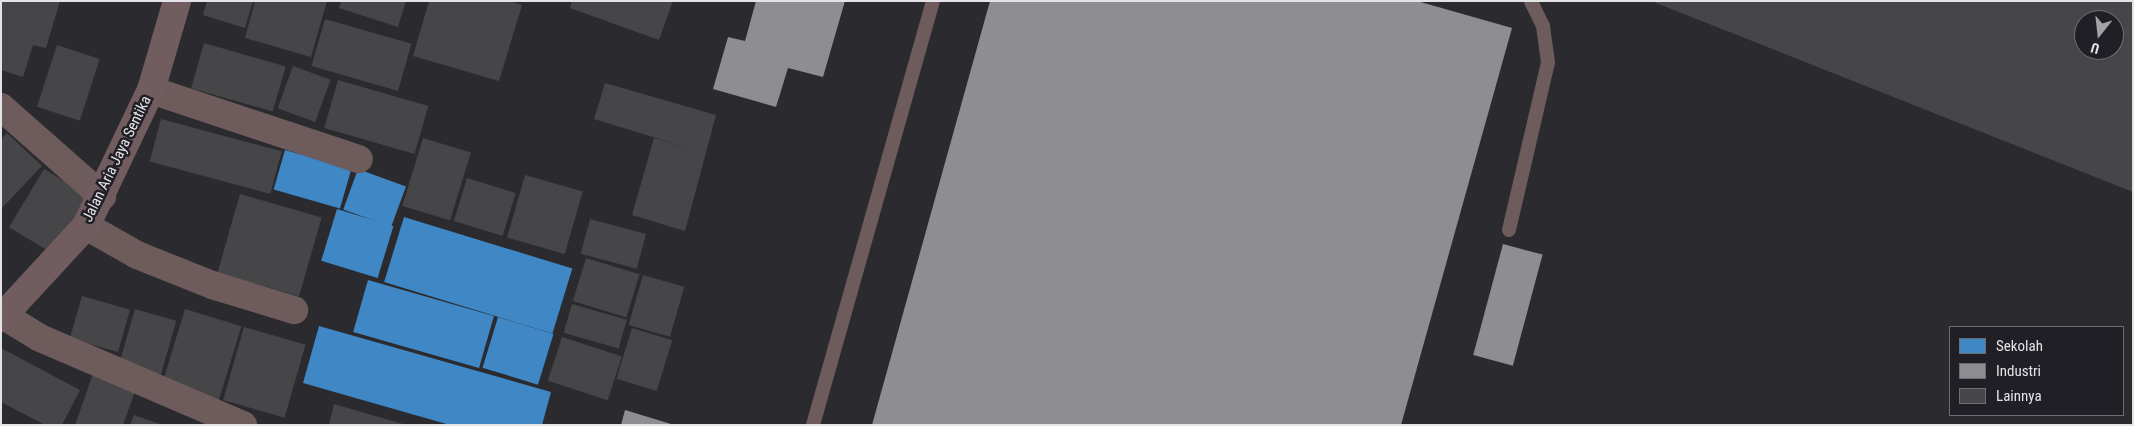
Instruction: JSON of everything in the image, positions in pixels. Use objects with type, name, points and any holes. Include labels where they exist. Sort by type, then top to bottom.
[{"type":"street","name":"Jalan Aria Jaya Sentika","points":[[2,317],[86,226],[151,90],[177,1]]},
{"type":"street","points":[[151,90],[359,159]]},
{"type":"street","points":[[1,107],[102,196]]},
{"type":"street","points":[[86,226],[137,255],[212,285],[294,310]]},
{"type":"street","points":[[2,317],[40,338],[243,425]]},
{"type":"lane","points":[[813,425],[933,1]]},
{"type":"lane","points":[[1509,230],[1548,62],[1543,26],[1531,1]]},
{"type":"building: Sekolah","points":[[285,150],[351,169],[340,208],[274,189]]},
{"type":"building: Sekolah","points":[[358,169],[406,186],[391,227],[343,209]]},
{"type":"building: Sekolah","points":[[337,209],[393,226],[378,278],[321,261]]},
{"type":"building: Sekolah","points":[[404,217],[572,268],[552,333],[384,282]]},
{"type":"building: Sekolah","points":[[368,280],[494,316],[479,368],[353,332]]},
{"type":"building: Sekolah","points":[[498,317],[553,334],[538,385],[483,368]]},
{"type":"building: Sekolah","points":[[319,326],[551,392],[542,425],[450,425],[303,383]]},
{"type":"building: Industri","points":[[756,1],[845,1],[823,77],[788,68],[776,107],[713,89],[728,37],[745,41]]},
{"type":"building: Industri","points":[[990,1],[1417,1],[1512,28],[1401,425],[872,425]]},
{"type":"building: Industri","points":[[1503,244],[1543,255],[1513,366],[1473,355]]},
{"type":"building: Industri","points":[[625,410],[671,424],[621,425]]},
{"type":"building: Lainnya","points":[[1,1],[60,1],[46,48],[33,45],[23,77],[1,70]]},
{"type":"building: Lainnya","points":[[207,1],[253,1],[245,28],[203,15]]},
{"type":"building: Lainnya","points":[[255,1],[327,1],[311,57],[245,38]]},
{"type":"building: Lainnya","points":[[341,1],[406,1],[398,27],[339,8]]},
{"type":"building: Lainnya","points":[[429,1],[510,1],[522,5],[499,81],[413,56]]},
{"type":"building: Lainnya","points":[[572,1],[673,1],[659,40],[570,8]]},
{"type":"building: Lainnya","points":[[1651,1],[2133,1],[2133,192]]},
{"type":"building: Lainnya","points":[[325,19],[412,44],[398,91],[311,66]]},
{"type":"building: Lainnya","points":[[204,43],[286,66],[273,112],[191,88]]},
{"type":"building: Lainnya","points":[[57,45],[100,59],[80,121],[37,107]]},
{"type":"building: Lainnya","points":[[293,66],[331,80],[315,122],[278,108]]},
{"type":"building: Lainnya","points":[[338,80],[428,106],[415,154],[324,128]]},
{"type":"building: Lainnya","points":[[605,83],[716,115],[685,231],[632,215],[654,138],[692,149],[594,119]]},
{"type":"building: Lainnya","points":[[161,119],[282,151],[270,194],[150,162]]},
{"type":"building: Lainnya","points":[[7,133],[42,166],[1,209],[1,139]]},
{"type":"building: Lainnya","points":[[423,138],[471,153],[450,221],[402,206]]},
{"type":"building: Lainnya","points":[[44,169],[90,197],[55,255],[9,227]]},
{"type":"building: Lainnya","points":[[525,175],[583,192],[565,254],[507,237]]},
{"type":"building: Lainnya","points":[[467,178],[516,193],[503,236],[454,221]]},
{"type":"building: Lainnya","points":[[240,194],[322,217],[299,296],[217,273]]},
{"type":"building: Lainnya","points":[[590,219],[646,234],[637,269],[581,254]]},
{"type":"building: Lainnya","points":[[586,258],[640,274],[626,317],[573,301]]},
{"type":"building: Lainnya","points":[[643,275],[684,287],[670,337],[629,325]]},
{"type":"building: Lainnya","points":[[82,296],[130,310],[118,352],[70,338]]},
{"type":"building: Lainnya","points":[[572,304],[627,320],[619,349],[564,333]]},
{"type":"building: Lainnya","points":[[135,309],[176,321],[161,375],[120,363]]},
{"type":"building: Lainnya","points":[[185,309],[241,326],[219,400],[162,383]]},
{"type":"building: Lainnya","points":[[244,327],[306,345],[285,418],[223,400]]},
{"type":"building: Lainnya","points":[[632,328],[672,340],[657,391],[617,379]]},
{"type":"building: Lainnya","points":[[562,337],[622,356],[608,400],[548,381]]},
{"type":"building: Lainnya","points":[[1,348],[80,390],[62,425],[45,425],[1,402]]},
{"type":"building: Lainnya","points":[[94,371],[137,386],[123,425],[75,425]]},
{"type":"building: Lainnya","points":[[334,404],[403,424],[403,425],[329,425]]},
{"type":"building: Lainnya","points":[[134,415],[160,424],[160,425],[130,425]]}]
